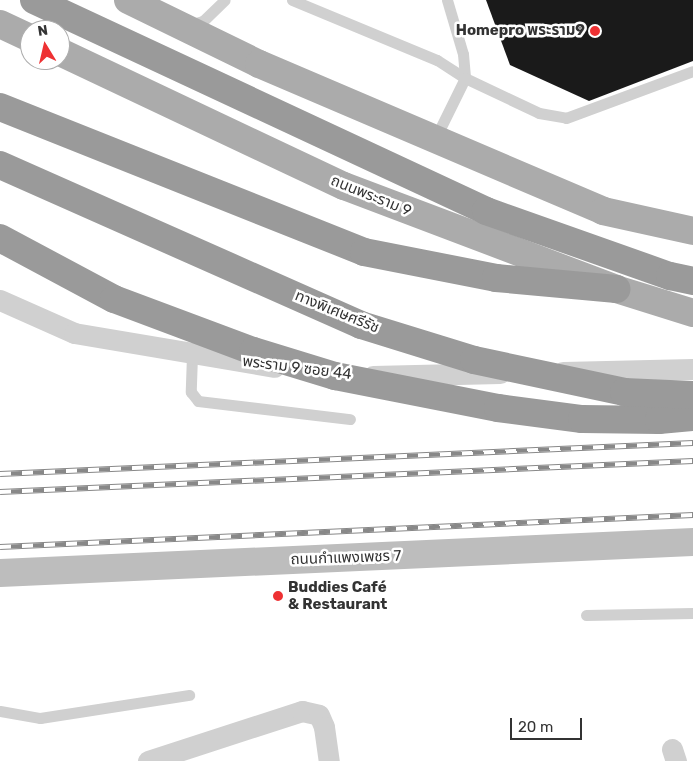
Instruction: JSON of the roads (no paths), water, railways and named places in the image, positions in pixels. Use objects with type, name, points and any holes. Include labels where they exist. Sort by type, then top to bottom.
[{"type":"highway","points":[[34,0],[486,211],[670,276],[693,281]]},
{"type":"highway","points":[[0,107],[364,252],[496,278],[616,289]]},
{"type":"highway","name":"ทางพิเศษศรีรัช","points":[[0,165],[361,325],[474,360],[624,392],[693,395]]},
{"type":"highway","points":[[0,238],[114,299],[253,351],[335,376],[498,408],[582,419],[659,420],[693,417]]},
{"type":"main road","points":[[134,2],[259,64],[603,211],[693,231]]},
{"type":"main road","points":[[0,24],[20,33]]},
{"type":"main road","name":"ถนนพระราม 9","points":[[70,57],[344,186],[616,289],[693,313]]},
{"type":"street","name":"พระราม 9 ซอย 44","points":[[0,300],[74,333],[192,355],[335,376],[693,369]]},
{"type":"street","name":"ถนนกำแพงเพชร 7","points":[[0,573],[693,542]]},
{"type":"street","points":[[148,761],[302,711],[319,715],[324,727],[329,761]]},
{"type":"lane","points":[[182,26],[204,21],[225,0]]},
{"type":"lane","points":[[292,0],[437,60],[465,78],[539,113],[566,118],[693,71]]},
{"type":"lane","points":[[435,139],[465,78],[463,54],[446,0]]},
{"type":"lane","points":[[192,355],[191,392],[198,401],[350,419]]},
{"type":"lane","points":[[586,615],[693,613]]},
{"type":"lane","points":[[0,711],[40,718],[189,695]]},
{"type":"railway","points":[[0,474],[693,443]]},
{"type":"railway","points":[[0,492],[693,461]]},
{"type":"railway","points":[[0,547],[693,515]]},
{"type":"place","name":"Homepro พระราม9","points":[[595,31]]},
{"type":"place","name":"Buddies Café & Restaurant","points":[[278,596]]}]
